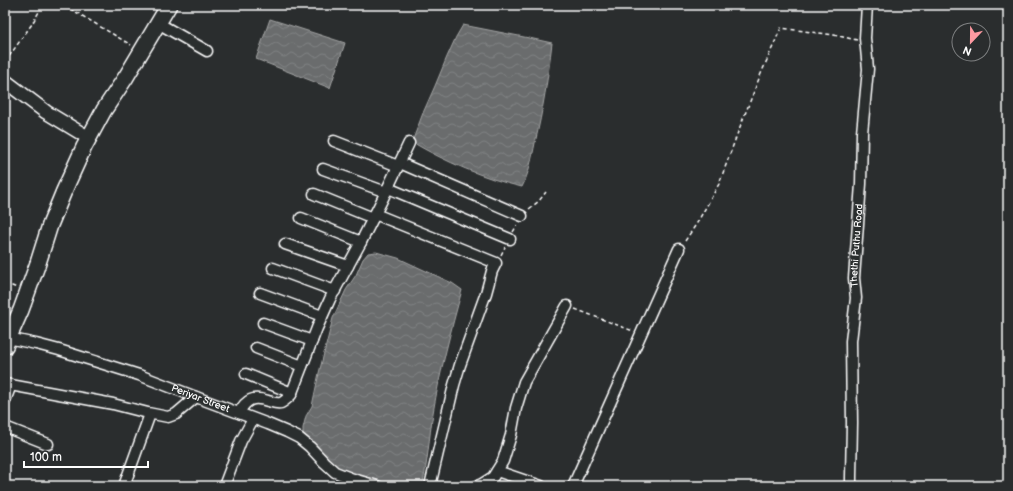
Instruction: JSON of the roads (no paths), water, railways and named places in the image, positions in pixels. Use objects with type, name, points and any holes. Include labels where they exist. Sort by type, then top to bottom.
[{"type":"main road","points":[[7,342],[21,310],[50,225],[88,138],[169,5]]},
{"type":"street","name":"Thethi Puthu Road","points":[[851,486],[851,341],[856,298],[854,278],[861,184],[862,133],[868,69],[865,42],[867,5]]},
{"type":"street","points":[[158,23],[207,51]]},
{"type":"street","points":[[5,81],[46,112],[88,138]]},
{"type":"street","points":[[334,141],[399,165],[522,216]]},
{"type":"street","points":[[239,413],[244,404],[250,399],[280,403],[286,400],[292,393],[322,316],[361,242],[409,143]]},
{"type":"street","points":[[323,169],[387,190],[510,239]]},
{"type":"street","points":[[314,194],[496,263],[454,385],[430,486]]},
{"type":"street","points":[[301,218],[361,242]]},
{"type":"street","points":[[285,244],[348,266]]},
{"type":"street","points":[[573,486],[679,249]]},
{"type":"street","points":[[273,268],[334,291]]},
{"type":"street","points":[[260,293],[322,316]]},
{"type":"street","points":[[477,486],[493,477],[503,461],[524,382],[567,306]]},
{"type":"street","points":[[263,323],[312,341]]},
{"type":"street","name":"Periyar Street","points":[[7,342],[36,344],[116,367],[239,413],[299,438],[335,472],[352,479],[378,486]]},
{"type":"street","points":[[256,348],[302,366]]},
{"type":"street","points":[[246,374],[292,393]]},
{"type":"street","points":[[5,401],[8,385],[107,403],[168,417],[176,414],[196,397]]},
{"type":"street","points":[[124,486],[150,414]]},
{"type":"street","points":[[224,486],[240,441],[252,419]]},
{"type":"street","points":[[5,427],[48,444]]},
{"type":"street","points":[[497,471],[541,486]]},
{"type":"water","points":[[270,19],[345,43],[330,88],[256,59]]},
{"type":"water","points":[[463,25],[552,43],[540,118],[530,165],[522,187],[465,169],[412,142],[447,57]]},
{"type":"water","points":[[376,252],[398,258],[452,283],[462,290],[439,382],[422,486],[396,486],[340,470],[303,435],[306,416],[312,406],[333,318],[363,259],[368,253]]}]
